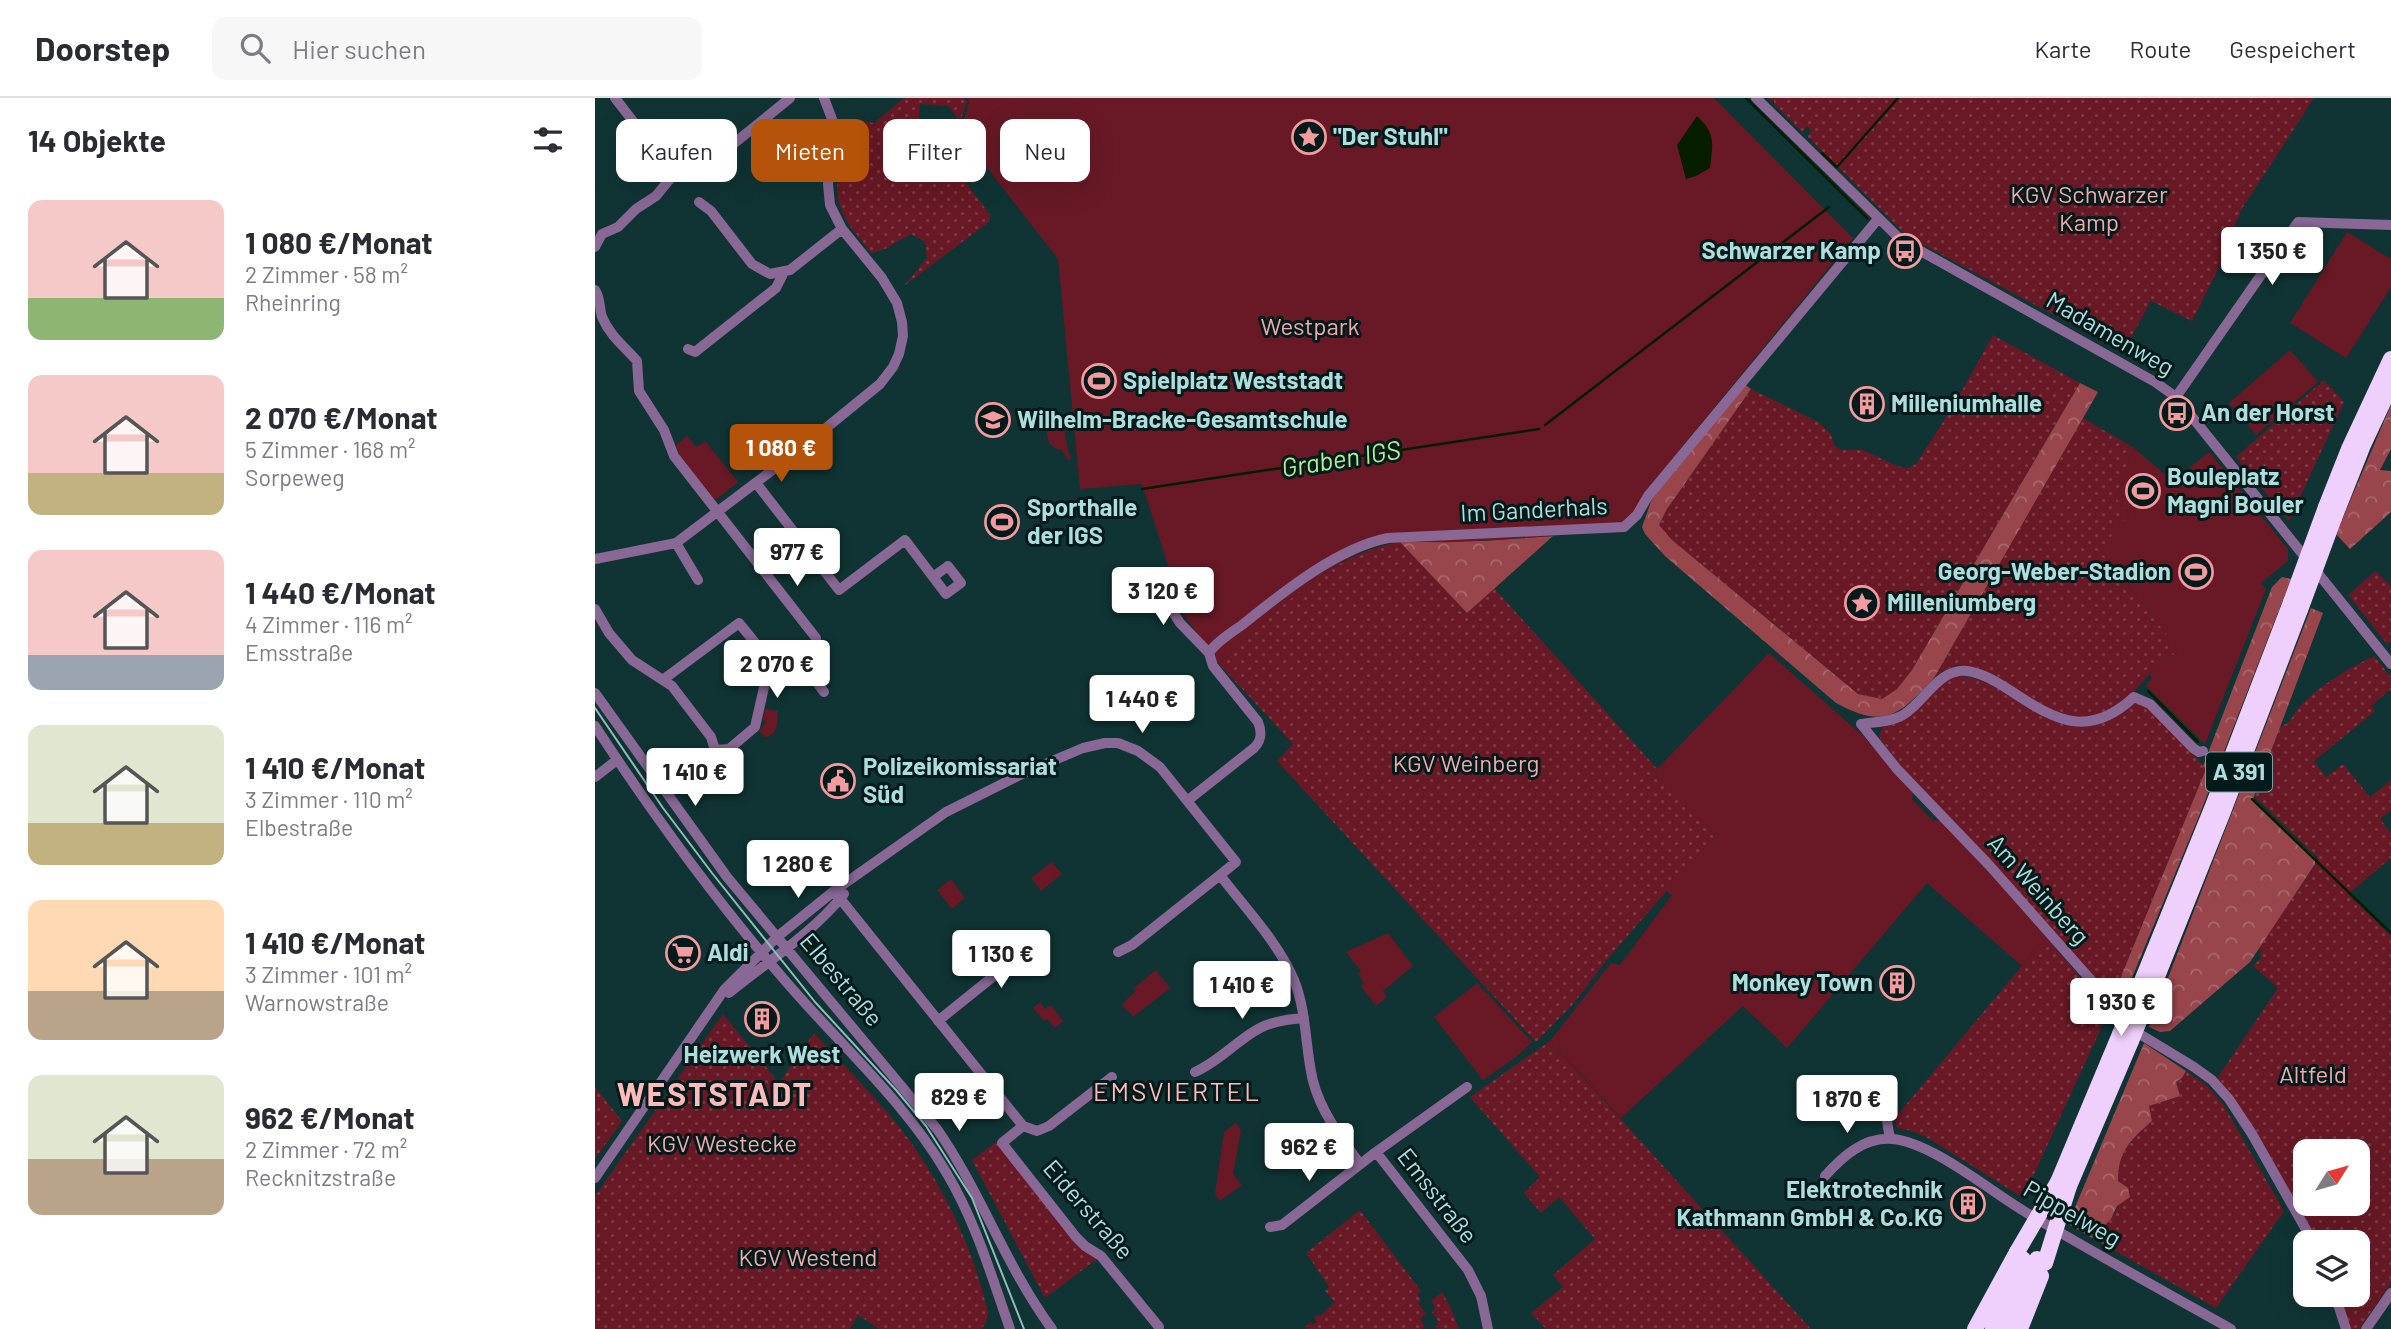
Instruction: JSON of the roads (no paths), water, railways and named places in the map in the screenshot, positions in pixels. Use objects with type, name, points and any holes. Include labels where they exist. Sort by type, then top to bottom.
[{"type":"highway","name":"A 391","points":[[2063,1184],[2137,1011],[2213,806],[2295,606],[2330,513],[2349,449],[2391,359]]},
{"type":"highway","name":"A 391","points":[[2330,513],[2391,385]]},
{"type":"highway","points":[[1993,1329],[2031,1257],[2063,1184]]},
{"type":"highway","points":[[2006,1329],[2031,1257],[2063,1184]]},
{"type":"highway","points":[[1975,1329],[2031,1257]]},
{"type":"highway","points":[[2020,1329],[2031,1257]]},
{"type":"street","points":[[615,98],[631,119]]},
{"type":"street","points":[[737,140],[790,98]]},
{"type":"street","points":[[595,559],[677,543],[880,384],[893,367],[899,354],[903,329],[897,303],[882,278],[842,229],[834,215],[828,194],[834,133],[824,98]]},
{"type":"street","name":"Madamenweg","points":[[1756,98],[1901,240],[2155,382],[2176,397],[2391,664]]},
{"type":"street","points":[[595,247],[598,230],[618,227],[629,215],[656,196],[667,182]]},
{"type":"street","points":[[699,202],[711,211],[752,264],[770,274],[784,272],[796,266],[842,229]]},
{"type":"street","name":"Im Ganderhals","points":[[1209,653],[1269,603],[1341,556],[1377,540],[1624,527],[1637,515],[1648,496],[1878,219]]},
{"type":"street","points":[[2176,397],[2298,222],[2391,225]]},
{"type":"street","points":[[688,349],[695,352],[767,296],[776,288],[784,272]]},
{"type":"street","points":[[595,290],[608,328],[616,340],[638,361],[639,391],[664,430],[674,456],[816,638],[813,677],[824,692]]},
{"type":"street","points":[[756,483],[839,590],[905,540],[933,576]]},
{"type":"street","points":[[677,543],[698,580]]},
{"type":"street","points":[[1149,575],[1180,623],[1209,653],[1213,666],[1258,722],[1261,731],[1261,737],[1249,752],[1187,800]]},
{"type":"street","points":[[595,609],[609,633],[632,660],[664,679],[711,737],[715,750],[729,749],[755,727],[770,662],[739,623],[664,679]]},
{"type":"street","name":"Am Weinberg","points":[[2203,751],[2199,752],[2193,748],[2150,704],[2134,697],[2116,713],[2102,719],[2089,722],[2070,721],[2041,712],[1988,677],[1966,671],[1943,678],[1899,717],[1861,724],[1897,769],[1997,873],[2138,1033],[2212,1080],[2229,1099],[2306,1230]]},
{"type":"street","name":"Elbestraße","points":[[595,693],[704,846],[937,1129],[967,1174],[1036,1305],[1052,1329]]},
{"type":"street","name":"Elbestraße","points":[[595,726],[658,820],[765,957],[893,1099],[934,1153],[974,1225],[1007,1327]]},
{"type":"street","points":[[595,1178],[715,1007],[724,990],[765,957],[786,948],[837,895],[867,869],[946,813],[1056,758],[1092,745],[1118,743],[1138,751],[1160,768],[1236,862],[1132,945],[1118,952]]},
{"type":"street","points":[[595,777],[617,760]]},
{"type":"street","name":"Emsstraße","points":[[1220,875],[1288,967],[1304,1018],[1316,1092],[1331,1124],[1360,1164],[1376,1152],[1468,1270],[1483,1303],[1488,1329]]},
{"type":"street","points":[[765,957],[777,937],[837,895]]},
{"type":"street","points":[[837,895],[1023,1126]]},
{"type":"street","points":[[938,1021],[1026,950],[1039,935]]},
{"type":"street","points":[[1195,1072],[1211,1065],[1263,1027],[1304,1018]]},
{"type":"street","name":"Eiderstraße","points":[[1112,1077],[1049,1126],[1037,1131],[1023,1126],[1002,1143],[1076,1237],[1101,1256],[1159,1327]]},
{"type":"street","points":[[1376,1152],[1467,1087]]},
{"type":"street","points":[[1825,1176],[1855,1149],[1873,1141],[1890,1139],[1887,1121]]},
{"type":"street","name":"Pippelweg","points":[[1890,1139],[1915,1144],[1932,1153],[2027,1214],[2231,1329]]},
{"type":"street","points":[[1270,1227],[1282,1224],[1360,1164]]},
{"type":"street","points":[[2366,1329],[2391,1293]]},
{"type":"street","points":[[2339,1307],[2346,1329]]},
{"type":"waterway","points":[[1746,98],[1868,219]]},
{"type":"waterway","name":"Graben IGS","points":[[1822,153],[1837,167],[1898,98]]},
{"type":"waterway","name":"Graben IGS","points":[[1545,425],[1829,207]]},
{"type":"waterway","name":"Graben IGS","points":[[1142,489],[1539,429]]},
{"type":"waterway","points":[[2148,691],[2198,742]]},
{"type":"waterway","points":[[2252,799],[2391,933]]},
{"type":"tram line","points":[[595,708],[663,808],[712,873],[815,1002],[926,1126],[972,1198],[1024,1329]]},
{"type":"place","name":"\"Der Stuhl\"","points":[[1309,137]]},
{"type":"place","name":"Schwarzer Kamp","points":[[1905,251]]},
{"type":"place","name":"Spielplatz Weststadt","points":[[1099,381]]},
{"type":"place","name":"Milleniumhalle","points":[[1867,404]]},
{"type":"place","name":"An der Horst","points":[[2177,413]]},
{"type":"place","name":"Wilhelm-Bracke-Gesamtschule","points":[[993,420]]},
{"type":"place","name":"Bouleplatz Magni Bouler","points":[[2143,491]]},
{"type":"place","name":"Sporthalle der IGS","points":[[1002,522]]},
{"type":"place","name":"Georg-Weber-Stadion","points":[[2196,572]]},
{"type":"place","name":"Milleniumberg","points":[[1862,603]]},
{"type":"place","name":"Polizeikomissariat Süd","points":[[838,781]]},
{"type":"place","name":"Aldi","points":[[683,953]]},
{"type":"place","name":"Monkey Town","points":[[1897,983]]},
{"type":"place","name":"Heizwerk West","points":[[762,1019]]},
{"type":"place","name":"Elektrotechnik Kathmann GmbH & Co.KG","points":[[1968,1204]]},
{"type":"district","name":"EMSVIERTEL","points":[[1177,1092]]},
{"type":"district","name":"WESTSTADT","points":[[715,1095]]},
{"type":"park label","name":"KGV Schwarzer Kamp","points":[[2089,209]]},
{"type":"park label","name":"Westpark","points":[[1310,327]]},
{"type":"park label","name":"KGV Weinberg","points":[[1466,764]]},
{"type":"park label","name":"Altfeld","points":[[2313,1075]]},
{"type":"park label","name":"KGV Westecke","points":[[722,1144]]},
{"type":"park label","name":"KGV Westend","points":[[808,1258]]}]
